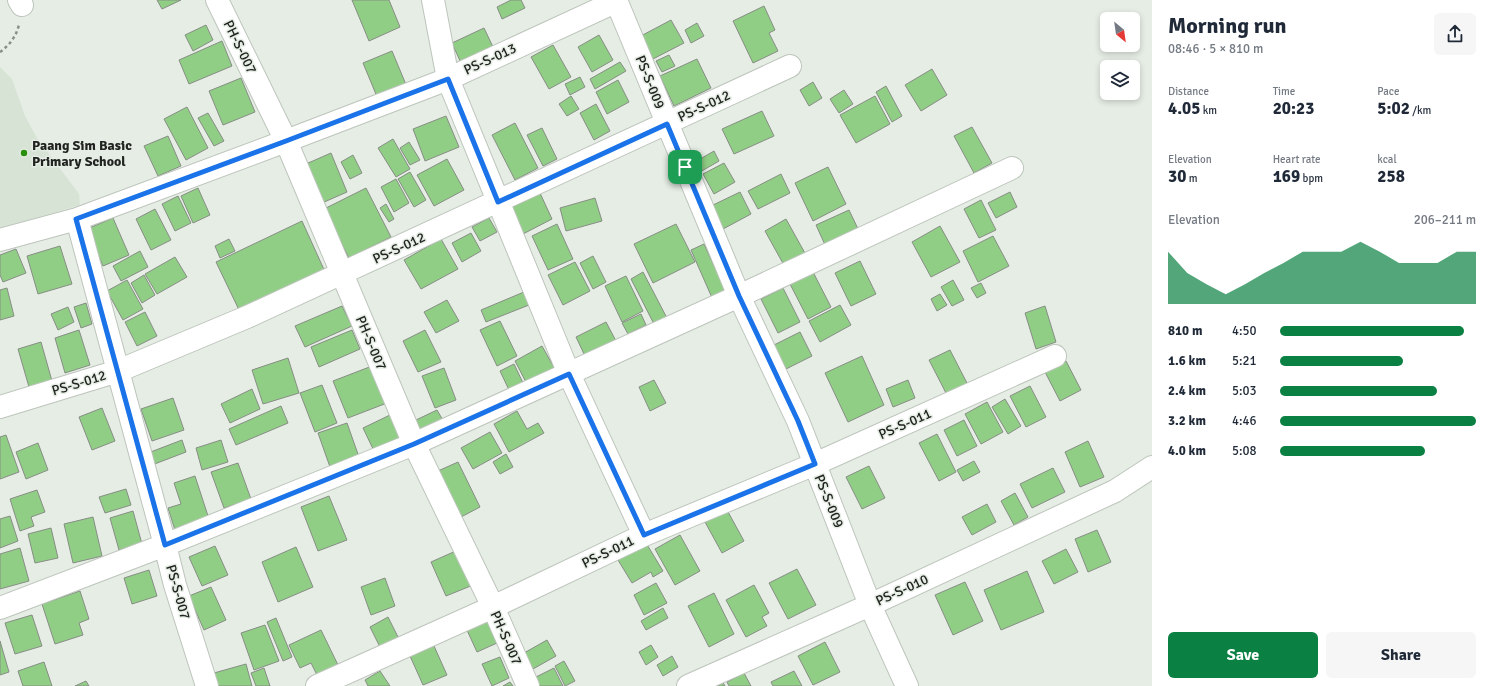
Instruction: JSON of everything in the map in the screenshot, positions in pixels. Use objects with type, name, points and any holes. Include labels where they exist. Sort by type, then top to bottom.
[{"type":"street","name":"PH-S-007","points":[[217,0],[286,141],[414,444],[493,608],[528,686]]},
{"type":"street","points":[[433,0],[448,79],[569,374],[644,535]]},
{"type":"street","name":"PS-S-013","points":[[0,240],[76,219],[448,79],[617,1]]},
{"type":"street","name":"PS-S-009","points":[[617,1],[739,296],[798,421],[870,605],[907,686]]},
{"type":"street","name":"PS-S-012","points":[[0,406],[118,371],[247,317],[790,66]]},
{"type":"street","points":[[0,608],[165,545],[414,444],[739,296],[1012,168]]},
{"type":"street","name":"PS-S-007","points":[[76,219],[175,585],[207,686]]},
{"type":"street","name":"PS-S-011","points":[[317,686],[493,608],[644,535],[815,464],[1055,356]]},
{"type":"street","name":"PS-S-010","points":[[688,686],[870,605],[1115,491],[1152,467]]},
{"type":"path","points":[[0,52],[8,46],[18,30],[21,3]]},
{"type":"shaded area","name":"Paang Sim Basic Primary School","points":[[0,67],[12,79],[25,116],[37,138],[79,194],[80,205],[0,229]]},
{"type":"building","points":[[157,0],[181,0],[162,9]]},
{"type":"building","points":[[352,0],[389,0],[400,27],[369,41]]},
{"type":"building","points":[[511,0],[521,0],[525,8],[502,19],[497,7]]},
{"type":"building","points":[[764,6],[775,30],[769,33],[778,51],[753,63],[733,21]]},
{"type":"building","points":[[671,20],[684,43],[651,60],[639,37]]},
{"type":"building","points":[[697,23],[704,36],[691,43],[685,30]]},
{"type":"building","points":[[206,25],[213,40],[193,51],[185,35]]},
{"type":"building","points":[[484,28],[493,47],[461,63],[452,43]]},
{"type":"building","points":[[599,35],[613,60],[592,72],[578,47]]},
{"type":"building","points":[[222,41],[232,66],[189,84],[179,60]]},
{"type":"building","points":[[553,45],[571,77],[549,89],[531,57]]},
{"type":"building","points":[[392,51],[407,87],[378,99],[363,63]]},
{"type":"building","points":[[669,55],[675,66],[662,72],[656,61]]},
{"type":"building","points":[[697,59],[711,88],[674,106],[660,76]]},
{"type":"building","points":[[620,62],[626,71],[595,89],[590,79]]},
{"type":"building","points":[[932,69],[947,95],[921,111],[905,85]]},
{"type":"building","points":[[580,77],[585,87],[570,95],[565,84]]},
{"type":"building","points":[[241,78],[255,112],[223,125],[209,91]]},
{"type":"building","points":[[618,80],[629,102],[607,114],[596,92]]},
{"type":"building","points":[[813,82],[822,98],[809,106],[800,90]]},
{"type":"building","points":[[886,86],[902,116],[892,122],[876,92]]},
{"type":"building","points":[[844,90],[853,104],[839,113],[830,99]]},
{"type":"building","points":[[571,96],[579,109],[567,116],[559,104]]},
{"type":"building","points":[[875,96],[890,124],[856,143],[840,115]]},
{"type":"building","points":[[596,104],[610,131],[594,140],[580,113]]},
{"type":"building","points":[[187,107],[208,148],[186,160],[164,119]]},
{"type":"building","points":[[762,111],[774,136],[734,154],[722,129]]},
{"type":"building","points":[[208,113],[224,141],[214,146],[198,118]]},
{"type":"building","points":[[446,116],[459,147],[425,161],[413,129]]},
{"type":"building","points":[[515,123],[538,168],[515,180],[492,135]]},
{"type":"building","points":[[972,127],[992,163],[974,173],[954,136]]},
{"type":"building","points":[[542,128],[557,159],[543,166],[527,135]]},
{"type":"building","points":[[168,136],[181,166],[158,176],[144,146]]},
{"type":"building","points":[[393,139],[410,169],[396,177],[378,148]]},
{"type":"building","points":[[409,142],[420,160],[410,165],[400,148]]},
{"type":"building","points":[[714,151],[719,161],[700,172],[695,162]]},
{"type":"building","points":[[331,153],[347,192],[322,203],[306,164]]},
{"type":"building","points":[[353,155],[362,173],[350,179],[341,162]]},
{"type":"building","points":[[447,159],[464,190],[434,206],[417,175]]},
{"type":"building","points":[[724,163],[735,182],[714,194],[703,174]]},
{"type":"building","points":[[828,167],[846,204],[813,221],[795,183]]},
{"type":"building","points":[[410,172],[426,200],[414,207],[398,179]]},
{"type":"building","points":[[781,174],[790,193],[758,209],[748,191]]},
{"type":"building","points":[[396,179],[409,203],[394,212],[381,187]]},
{"type":"building","points":[[198,188],[210,215],[193,223],[181,196]]},
{"type":"building","points":[[366,188],[391,237],[349,258],[324,209]]},
{"type":"building","points":[[740,192],[751,214],[723,229],[711,206]]},
{"type":"building","points":[[1010,192],[1017,207],[996,218],[988,203]]},
{"type":"building","points":[[540,193],[552,219],[521,235],[508,209]]},
{"type":"building","points":[[178,196],[191,223],[175,231],[162,204]]},
{"type":"building","points":[[595,198],[602,221],[566,231],[560,208]]},
{"type":"building","points":[[981,200],[996,230],[979,238],[964,209]]},
{"type":"building","points":[[386,204],[394,219],[389,222],[380,208]]},
{"type":"building","points":[[155,209],[171,240],[151,250],[136,219]]},
{"type":"building","points":[[849,210],[859,231],[826,247],[816,225]]},
{"type":"building","points":[[113,218],[129,255],[103,266],[87,229]]},
{"type":"building","points":[[489,218],[497,232],[480,241],[472,227]]},
{"type":"building","points":[[786,219],[806,255],[785,267],[765,231]]},
{"type":"building","points":[[302,221],[326,274],[241,314],[216,262]]},
{"type":"building","points":[[557,224],[573,259],[548,270],[532,236]]},
{"type":"building","points":[[676,224],[695,262],[653,283],[634,244]]},
{"type":"building","points":[[940,226],[960,262],[931,277],[912,242]]},
{"type":"building","points":[[471,233],[481,251],[462,262],[452,243]]},
{"type":"building","points":[[993,236],[1009,266],[978,282],[963,251]]},
{"type":"building","points":[[229,239],[235,251],[220,258],[215,246]]},
{"type":"building","points":[[441,239],[458,269],[421,289],[404,260]]},
{"type":"building","points":[[704,244],[727,294],[713,300],[691,250]]},
{"type":"building","points":[[60,246],[72,284],[38,294],[27,256]]},
{"type":"building","points":[[16,249],[26,273],[3,282],[0,275],[0,255]]},
{"type":"building","points":[[140,251],[148,267],[121,281],[113,266]]},
{"type":"building","points":[[593,256],[606,282],[593,289],[580,263]]},
{"type":"building","points":[[175,257],[187,277],[157,294],[145,274]]},
{"type":"building","points":[[860,261],[876,294],[851,306],[835,273]]},
{"type":"building","points":[[575,262],[590,291],[563,305],[548,275]]},
{"type":"building","points":[[643,272],[668,320],[655,326],[631,279]]},
{"type":"building","points":[[813,272],[831,307],[808,319],[790,284]]},
{"type":"building","points":[[144,275],[155,295],[142,303],[131,283]]},
{"type":"building","points":[[626,276],[643,311],[622,322],[605,286]]},
{"type":"building","points":[[127,280],[143,309],[123,320],[107,291]]},
{"type":"building","points":[[953,280],[964,300],[952,306],[941,287]]},
{"type":"building","points":[[981,283],[986,293],[977,298],[971,288]]},
{"type":"building","points":[[7,288],[14,316],[0,320],[0,290]]},
{"type":"building","points":[[783,288],[800,322],[778,333],[761,299]]},
{"type":"building","points":[[524,292],[529,305],[486,322],[481,310]]},
{"type":"building","points":[[940,294],[947,305],[937,311],[931,299]]},
{"type":"building","points":[[447,300],[459,321],[436,333],[424,312]]},
{"type":"building","points":[[86,303],[92,324],[81,328],[74,307]]},
{"type":"building","points":[[840,305],[851,325],[820,342],[809,321]]},
{"type":"building","points":[[342,306],[352,326],[305,347],[295,326]]},
{"type":"building","points":[[1045,306],[1056,342],[1036,349],[1025,313]]},
{"type":"building","points":[[68,307],[74,322],[58,330],[51,314]]},
{"type":"building","points":[[145,312],[157,336],[137,346],[125,322]]},
{"type":"building","points":[[641,314],[646,325],[628,334],[622,323]]},
{"type":"building","points":[[500,321],[517,356],[497,366],[480,330]]},
{"type":"building","points":[[606,322],[616,341],[585,356],[576,337]]},
{"type":"building","points":[[79,330],[90,365],[65,373],[55,338]]},
{"type":"building","points":[[352,330],[360,349],[319,367],[311,347]]},
{"type":"building","points":[[425,330],[441,362],[418,372],[403,341]]},
{"type":"building","points":[[800,332],[812,356],[786,369],[774,345]]},
{"type":"building","points":[[41,342],[52,381],[29,387],[18,349]]},
{"type":"building","points":[[542,346],[556,371],[528,386],[515,361]]},
{"type":"building","points":[[950,350],[968,385],[947,395],[929,360]]},
{"type":"building","points":[[862,356],[884,405],[848,422],[825,373]]},
{"type":"building","points":[[288,358],[299,393],[263,404],[252,370]]},
{"type":"building","points":[[1066,361],[1081,390],[1060,401],[1045,372]]},
{"type":"building","points":[[514,364],[524,385],[510,392],[500,371]]},
{"type":"building","points":[[372,366],[387,403],[348,418],[333,381]]},
{"type":"building","points":[[444,368],[456,400],[435,408],[422,376]]},
{"type":"building","points":[[654,380],[666,403],[650,411],[639,387]]},
{"type":"building","points":[[908,380],[915,398],[893,407],[886,389]]},
{"type":"building","points":[[322,385],[337,423],[315,432],[300,393]]},
{"type":"building","points":[[1030,386],[1046,417],[1026,427],[1010,396]]},
{"type":"building","points":[[252,389],[260,409],[230,423],[221,404]]},
{"type":"building","points":[[173,398],[184,430],[152,441],[141,409]]},
{"type":"building","points":[[1005,399],[1021,426],[1008,434],[992,407]]},
{"type":"building","points":[[987,402],[1003,432],[981,444],[965,414]]},
{"type":"building","points":[[281,406],[288,423],[236,445],[229,429]]},
{"type":"building","points":[[102,408],[115,441],[92,450],[79,417]]},
{"type":"building","points":[[437,410],[444,422],[422,433],[416,420]]},
{"type":"building","points":[[517,411],[527,429],[538,423],[544,433],[509,452],[494,424]]},
{"type":"building","points":[[390,415],[402,440],[375,453],[363,428]]},
{"type":"building","points":[[964,420],[977,446],[957,456],[944,430]]},
{"type":"building","points":[[347,423],[359,457],[330,467],[318,433]]},
{"type":"building","points":[[490,432],[502,453],[473,469],[461,448]]},
{"type":"building","points":[[937,434],[956,472],[939,481],[919,443]]},
{"type":"building","points":[[6,435],[19,472],[0,479],[0,437]]},
{"type":"building","points":[[182,440],[186,452],[152,465],[148,453]]},
{"type":"building","points":[[221,440],[228,462],[202,470],[196,448]]},
{"type":"building","points":[[1088,441],[1104,477],[1080,487],[1065,452]]},
{"type":"building","points":[[38,443],[48,470],[26,479],[16,452]]},
{"type":"building","points":[[506,454],[513,467],[500,474],[493,462]]},
{"type":"building","points":[[974,461],[980,472],[963,481],[957,470]]},
{"type":"building","points":[[458,462],[480,507],[461,517],[438,471]]},
{"type":"building","points":[[238,463],[251,499],[224,508],[211,472]]},
{"type":"building","points":[[869,466],[885,498],[862,509],[846,477]]},
{"type":"building","points":[[1053,468],[1065,492],[1032,508],[1020,484]]},
{"type":"building","points":[[195,476],[209,519],[175,530],[168,508],[181,504],[174,483]]},
{"type":"building","points":[[126,489],[131,505],[105,513],[99,497]]},
{"type":"building","points":[[37,490],[45,512],[31,517],[34,526],[20,531],[10,499]]},
{"type":"building","points":[[1015,493],[1028,517],[1014,525],[1001,501]]},
{"type":"building","points":[[329,496],[347,540],[318,551],[301,507]]},
{"type":"building","points":[[987,504],[996,522],[972,535],[962,517]]},
{"type":"building","points":[[727,510],[744,541],[722,553],[705,522]]},
{"type":"building","points":[[133,511],[142,544],[119,550],[110,518]]},
{"type":"building","points":[[10,516],[18,541],[0,548],[0,519]]},
{"type":"building","points":[[93,517],[102,556],[73,563],[64,524]]},
{"type":"building","points":[[51,528],[58,558],[35,563],[28,534]]},
{"type":"building","points":[[1097,530],[1111,562],[1088,572],[1075,539]]},
{"type":"building","points":[[680,535],[700,571],[675,585],[655,549]]},
{"type":"building","points":[[646,543],[663,571],[653,577],[651,572],[632,583],[618,560]]},
{"type":"building","points":[[215,546],[228,575],[202,586],[189,557]]},
{"type":"building","points":[[296,547],[313,587],[278,602],[262,562]]},
{"type":"building","points":[[20,548],[29,581],[0,589],[0,554]]},
{"type":"building","points":[[1066,549],[1078,572],[1054,584],[1042,561]]},
{"type":"building","points":[[458,550],[473,585],[446,596],[431,562]]},
{"type":"building","points":[[797,569],[816,605],[788,619],[769,583]]},
{"type":"building","points":[[149,570],[157,596],[132,604],[124,578]]},
{"type":"building","points":[[1027,571],[1044,612],[1001,630],[984,590]]},
{"type":"building","points":[[385,578],[395,606],[371,615],[361,587]]},
{"type":"building","points":[[965,582],[983,621],[953,635],[935,595]]},
{"type":"building","points":[[656,583],[667,603],[644,615],[634,595]]},
{"type":"building","points":[[754,585],[769,613],[762,617],[767,626],[746,637],[726,600]]},
{"type":"building","points":[[211,587],[226,620],[204,630],[189,596]]},
{"type":"building","points":[[80,591],[89,619],[79,623],[83,635],[55,644],[42,604]]},
{"type":"building","points":[[714,593],[734,634],[709,647],[688,606]]},
{"type":"building","points":[[663,608],[668,618],[646,630],[641,621]]},
{"type":"building","points":[[32,615],[42,646],[15,654],[5,623]]},
{"type":"building","points":[[388,617],[399,639],[381,649],[370,627]]},
{"type":"building","points":[[276,618],[292,657],[283,661],[267,622]]},
{"type":"building","points":[[486,619],[497,643],[477,652],[466,628]]},
{"type":"building","points":[[265,625],[279,661],[254,670],[241,633]]},
{"type":"building","points":[[321,630],[339,667],[318,677],[311,663],[300,668],[289,645]]},
{"type":"building","points":[[547,640],[556,656],[533,669],[524,653]]},
{"type":"building","points":[[0,641],[9,672],[0,675]]},
{"type":"building","points":[[825,642],[840,672],[813,685],[798,656]]},
{"type":"building","points":[[651,645],[658,657],[646,665],[639,652]]},
{"type":"building","points":[[434,646],[447,675],[423,685],[410,656]]},
{"type":"building","points":[[672,656],[678,667],[663,676],[657,665]]},
{"type":"building","points":[[500,657],[509,678],[492,686],[482,664]]},
{"type":"building","points":[[564,661],[575,681],[565,686],[555,666]]},
{"type":"building","points":[[44,662],[52,686],[23,686],[18,671]]},
{"type":"building","points":[[246,664],[252,686],[218,686],[214,673]]},
{"type":"building","points":[[264,668],[270,686],[256,686],[251,673]]},
{"type":"building","points":[[554,668],[563,686],[538,686],[534,678]]},
{"type":"building","points":[[380,671],[390,686],[368,686],[365,680]]},
{"type":"building","points":[[794,671],[802,686],[773,686],[771,682]]},
{"type":"building","points":[[744,673],[751,686],[729,686],[727,682]]},
{"type":"building","points":[[86,681],[89,686],[75,686]]},
{"type":"building","points":[[722,681],[725,686],[714,686]]},
{"type":"building","points":[[510,682],[513,686],[503,686]]},
{"type":"place","name":"Paang Sim Basic Primary School","points":[[24,153]]},
{"type":"route","points":[[448,79],[498,202],[667,124],[685,167],[739,296],[798,421],[815,464],[644,535],[569,374],[414,444],[165,545],[76,219],[448,79]]}]
